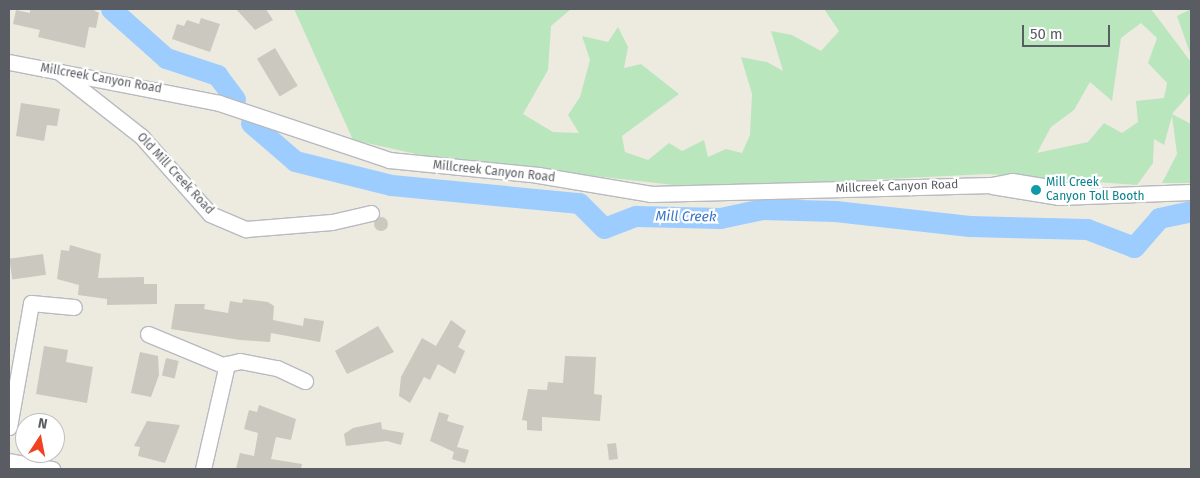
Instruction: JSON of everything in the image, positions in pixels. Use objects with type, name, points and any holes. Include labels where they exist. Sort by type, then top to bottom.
[{"type":"street","name":"Millcreek Canyon Road","points":[[9,62],[219,103],[389,160],[538,176],[651,194],[991,185],[1011,192],[1059,197],[1085,193],[1191,192]]},
{"type":"street","name":"Old Mill Creek Road","points":[[57,70],[141,136],[210,214],[246,229],[332,222],[371,213]]},
{"type":"street","points":[[9,427],[31,303],[74,307]]},
{"type":"street","points":[[148,334],[226,366],[245,362],[283,370],[305,381]]},
{"type":"street","points":[[203,469],[226,366]]},
{"type":"street","points":[[9,460],[52,469]]},
{"type":"green space","points":[[294,9],[571,9],[551,26],[548,70],[523,114],[553,132],[579,133],[568,115],[580,97],[590,60],[582,36],[608,42],[618,27],[628,47],[624,68],[641,64],[679,94],[622,136],[625,152],[648,160],[669,143],[682,151],[704,140],[708,157],[726,149],[742,153],[750,135],[752,94],[741,57],[767,62],[783,71],[771,31],[792,35],[821,51],[839,31],[824,9],[1151,9],[1191,62],[1191,92],[1172,114],[1191,124],[1191,183],[1162,183],[1177,154],[1172,116],[1164,145],[1154,139],[1153,163],[1137,185],[988,174],[700,188],[434,158],[353,140]],"holes":[[[1141,23],[1157,38],[1148,63],[1167,83],[1164,98],[1136,101],[1138,122],[1122,133],[1104,123],[1088,142],[1037,153],[1051,127],[1074,110],[1090,82],[1112,101],[1121,38]]]},
{"type":"green space","points":[[1191,9],[1191,56],[1177,16]]},
{"type":"building","points":[[30,9],[92,9],[99,13],[96,28],[89,27],[85,48],[38,37],[40,30],[13,24],[16,10],[30,13]]},
{"type":"building","points":[[236,9],[266,9],[273,20],[255,30]]},
{"type":"building","points":[[201,18],[220,24],[210,52],[172,39],[177,24],[184,26],[187,20],[199,24]]},
{"type":"building","points":[[275,48],[298,86],[280,97],[257,59]]},
{"type":"building","points":[[21,103],[60,109],[57,126],[47,125],[44,141],[16,136]]},
{"type":"building","points":[[378,217],[384,217],[388,224],[384,231],[378,231],[374,227],[374,221]]},
{"type":"building","points":[[70,245],[101,254],[98,278],[144,277],[144,284],[157,284],[157,304],[107,305],[107,299],[78,295],[79,285],[57,279],[61,250],[69,251]]},
{"type":"building","points":[[43,254],[46,275],[12,280],[9,259]]},
{"type":"building","points":[[243,299],[268,302],[274,306],[273,320],[303,326],[304,318],[324,321],[320,342],[271,333],[270,342],[240,340],[171,329],[175,304],[205,304],[204,309],[228,313],[230,301],[242,303]]},
{"type":"building","points":[[451,320],[466,331],[458,347],[465,351],[455,374],[438,364],[430,380],[424,377],[410,403],[399,396],[401,377],[422,338],[436,346]]},
{"type":"building","points":[[378,326],[394,352],[347,374],[335,351]]},
{"type":"building","points":[[44,346],[68,350],[66,362],[93,367],[87,403],[36,394]]},
{"type":"building","points":[[140,352],[158,356],[159,375],[151,397],[131,393]]},
{"type":"building","points":[[565,356],[596,357],[594,394],[602,395],[600,421],[542,417],[542,431],[527,430],[527,421],[522,420],[528,389],[547,390],[548,382],[563,383]]},
{"type":"building","points":[[166,358],[179,361],[175,378],[162,376]]},
{"type":"building","points":[[259,405],[296,419],[291,440],[276,437],[271,459],[302,464],[301,469],[236,469],[240,453],[254,456],[258,433],[244,429],[249,410],[257,412]]},
{"type":"building","points":[[439,412],[449,415],[447,421],[464,426],[457,447],[469,450],[465,463],[452,459],[454,452],[430,441]]},
{"type":"building","points":[[147,421],[180,425],[165,463],[138,456],[140,447],[134,446]]},
{"type":"building","points":[[381,422],[382,429],[404,433],[401,445],[387,441],[346,446],[344,434],[353,428]]},
{"type":"building","points":[[616,443],[618,459],[609,460],[607,444]]},
{"type":"waterway","name":"Mill Creek","points":[[111,9],[166,58],[217,75],[235,99]]},
{"type":"waterway","name":"Mill Creek","points":[[251,123],[295,161],[391,185],[579,203],[604,228],[636,216],[720,218],[762,209],[835,211],[969,226],[1087,229],[1134,247],[1159,218],[1191,211]]},
{"type":"place","name":"Mill Creek Canyon Toll Booth","points":[[1036,190]]}]
